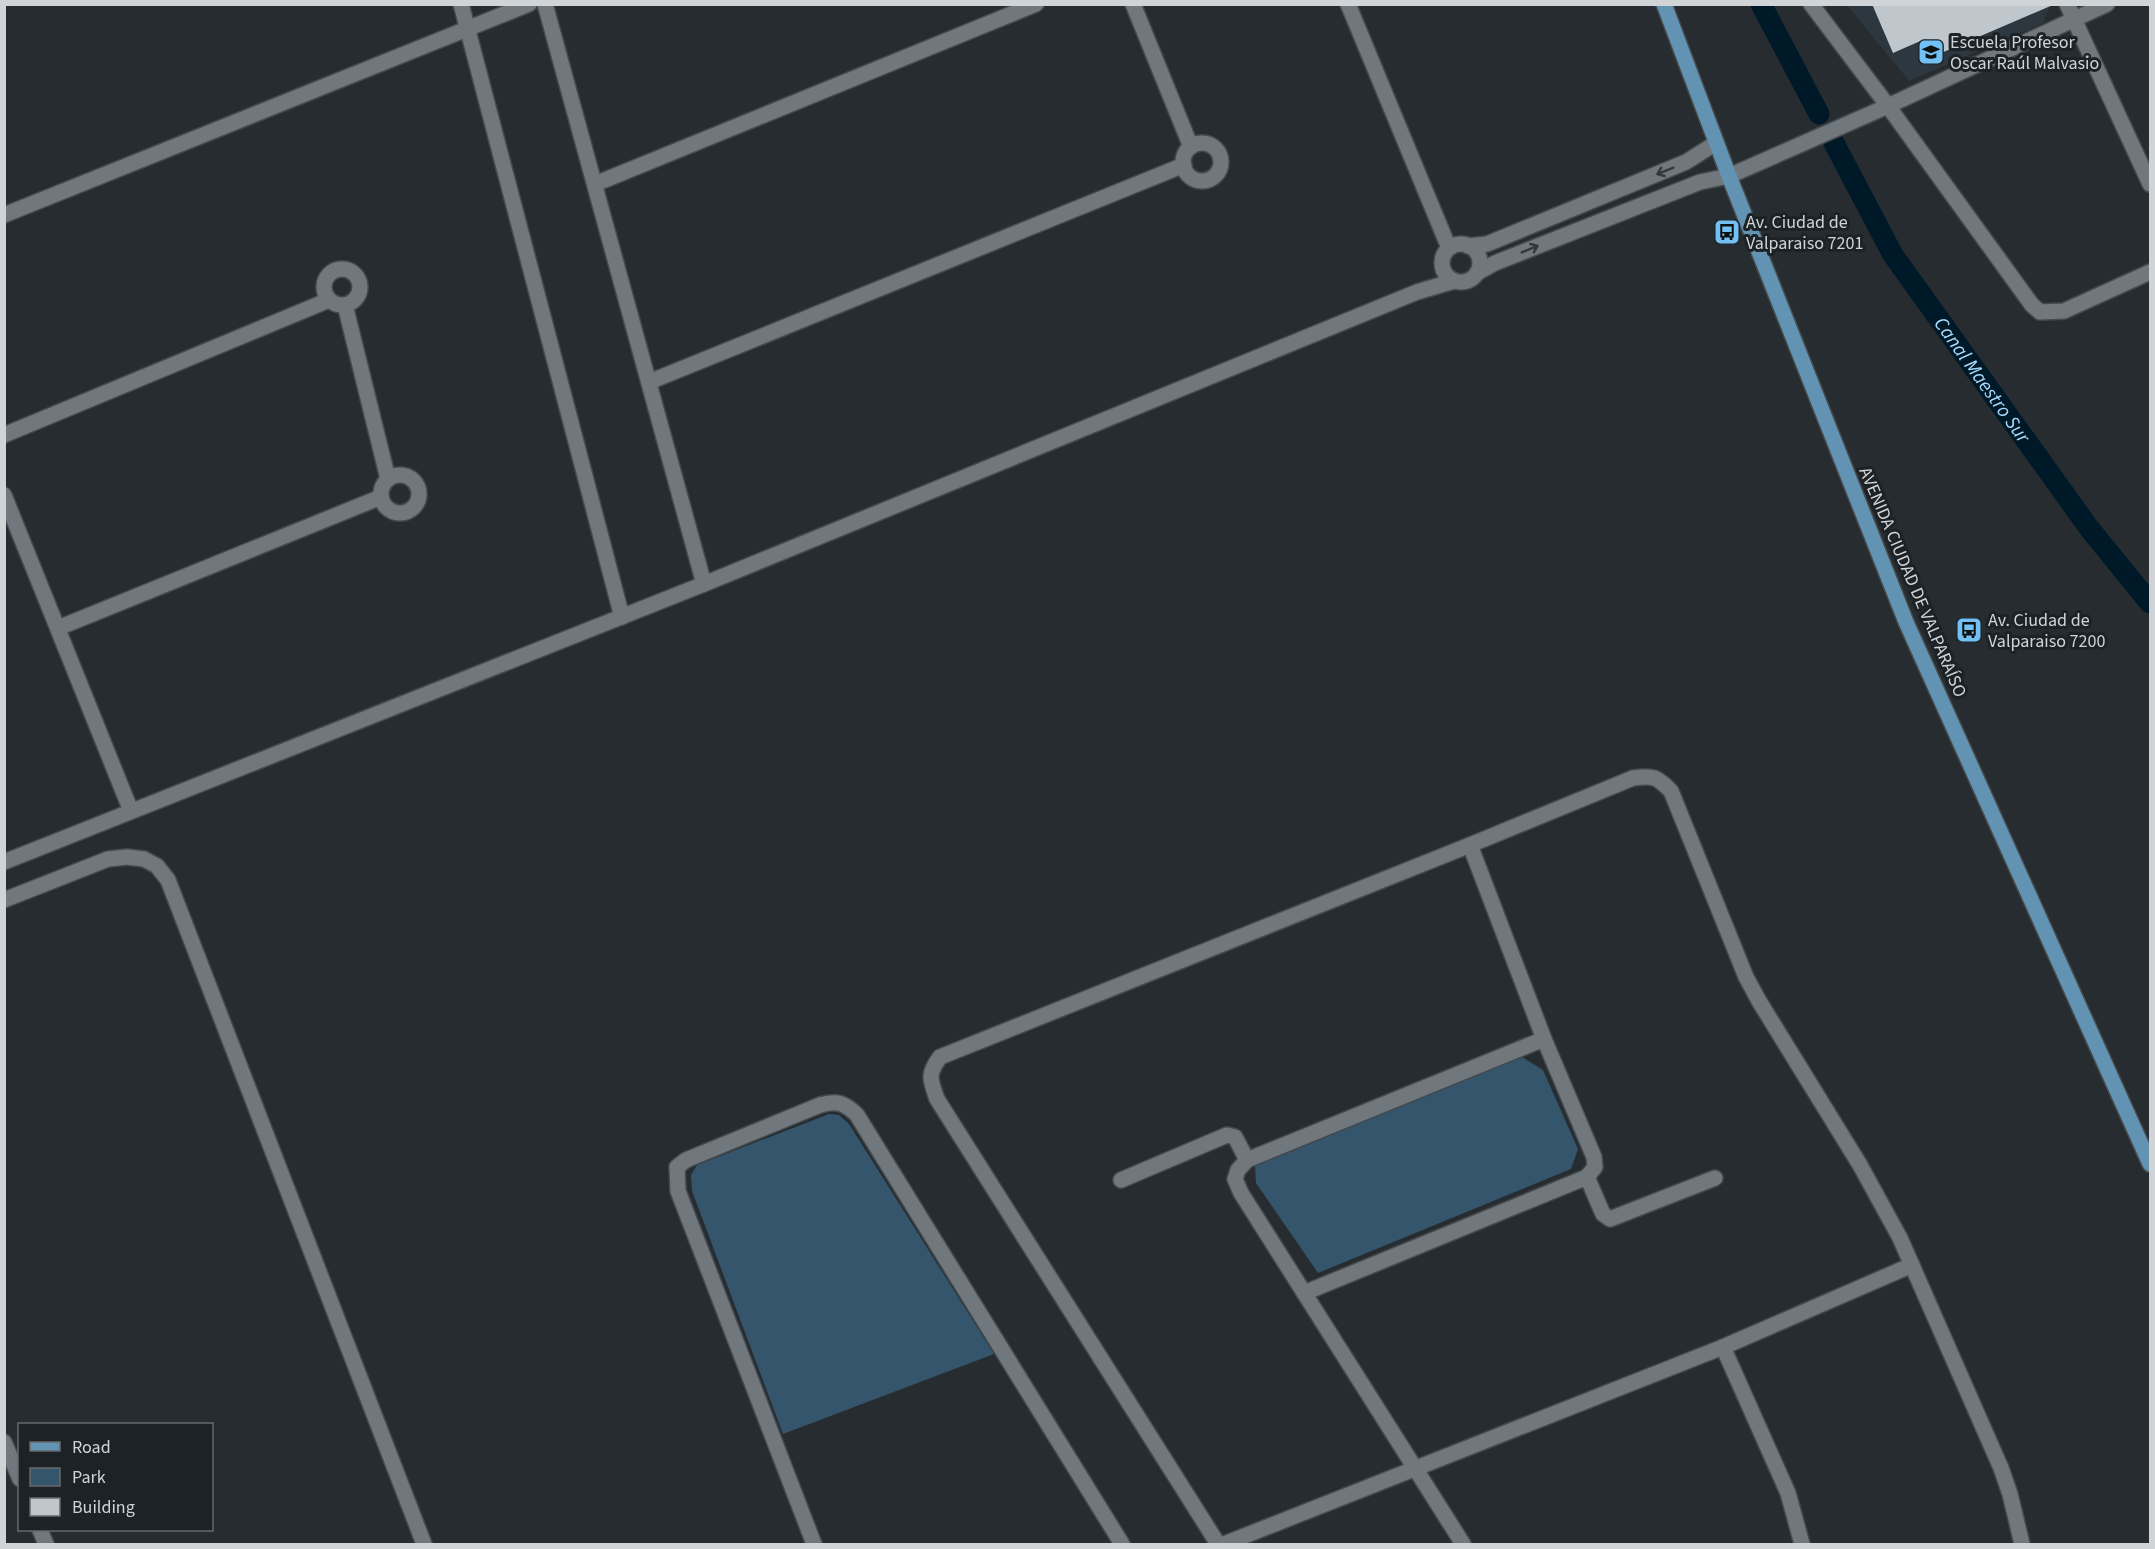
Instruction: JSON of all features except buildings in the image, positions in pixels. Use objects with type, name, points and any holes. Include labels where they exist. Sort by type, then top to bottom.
[{"type":"main road","name":"AVENIDA CIUDAD DE VALPARAÍSO","points":[[1664,4],[1716,143],[1906,622],[2151,1164]]},
{"type":"street","points":[[461,4],[622,617]]},
{"type":"street","points":[[4,215],[529,4]]},
{"type":"street","points":[[545,4],[704,584]]},
{"type":"street","points":[[595,184],[1036,4]]},
{"type":"street","points":[[1133,4],[1191,147]]},
{"type":"street","points":[[1348,4],[1446,255],[1444,273],[1454,281]]},
{"type":"street","points":[[1811,4],[2032,305],[2040,312],[2070,309],[2151,273]]},
{"type":"street","points":[[2067,4],[2151,184]]},
{"type":"street","points":[[4,862],[704,584],[1417,292],[1454,281],[1467,281],[1495,263],[1700,182],[1729,176],[1888,106],[2107,4]]},
{"type":"street","points":[[1203,143],[1215,148],[1221,160],[1218,172],[1208,180],[1195,180],[1186,171],[1185,155],[1191,147],[1203,143]]},
{"type":"street","points":[[1468,246],[1487,244],[1675,167],[1716,143]]},
{"type":"street","points":[[649,382],[1184,165]]},
{"type":"street","points":[[1417,292],[1435,276],[1446,255],[1462,244],[1478,255],[1477,273]]},
{"type":"street","points":[[346,270],[355,276],[360,287],[356,298],[345,305],[329,300],[324,290],[326,279],[335,271],[346,270]]},
{"type":"street","points":[[4,435],[329,300]]},
{"type":"street","points":[[345,305],[388,479]]},
{"type":"street","points":[[401,475],[412,480],[418,492],[416,504],[411,509],[399,513],[387,508],[381,497],[382,487],[388,479],[401,475]]},
{"type":"street","points":[[4,495],[131,811]]},
{"type":"street","points":[[58,628],[381,497]]},
{"type":"street","points":[[1218,1545],[937,1099],[932,1084],[931,1069],[940,1057],[1633,778],[1647,776],[1658,778],[1671,791],[1746,977],[1873,1186],[1912,1265],[2001,1468],[2022,1545]]},
{"type":"street","points":[[1304,1293],[1587,1177],[1595,1167],[1594,1157],[1544,1040],[1470,845]]},
{"type":"street","points":[[4,900],[108,859],[127,856],[144,859],[157,866],[168,880],[424,1545]]},
{"type":"street","points":[[1463,1545],[1241,1193],[1235,1179],[1238,1170],[1247,1160],[1544,1040]]},
{"type":"street","points":[[814,1545],[678,1191],[676,1180],[677,1167],[686,1160],[834,1101],[847,1105],[857,1115],[1122,1545]]},
{"type":"street","points":[[1121,1180],[1227,1135],[1235,1137],[1247,1160]]},
{"type":"street","points":[[1587,1177],[1603,1214],[1610,1219],[1715,1178]]},
{"type":"street","points":[[1224,1545],[1723,1347],[1912,1265]]},
{"type":"street","points":[[1723,1347],[1788,1493],[1796,1543]]},
{"type":"street","points":[[4,1442],[18,1474]]},
{"type":"street","points":[[40,1531],[46,1545]]},
{"type":"shaded area","name":"Escuela Profesor Oscar Raúl Malvasio","points":[[2051,4],[2043,23],[1909,81],[1847,5]]},
{"type":"green space","points":[[1522,1057],[1543,1070],[1578,1149],[1571,1169],[1318,1273],[1256,1183],[1255,1166]]},
{"type":"green space","points":[[829,1114],[839,1115],[849,1124],[994,1354],[783,1434],[692,1191],[691,1175],[697,1165]]},
{"type":"waterway","name":"Canal Maestro Sur","points":[[1761,4],[1819,114]]},
{"type":"waterway","name":"Canal Maestro Sur","points":[[1834,143],[1893,255],[2089,528],[2150,603]]},
{"type":"place","name":"Escuela Profesor Oscar Raúl Malvasio","points":[[1931,52]]},
{"type":"place","name":"Av. Ciudad de Valparaiso 7201","points":[[1727,232]]},
{"type":"place","name":"Av. Ciudad de Valparaiso 7200","points":[[1969,630]]}]
